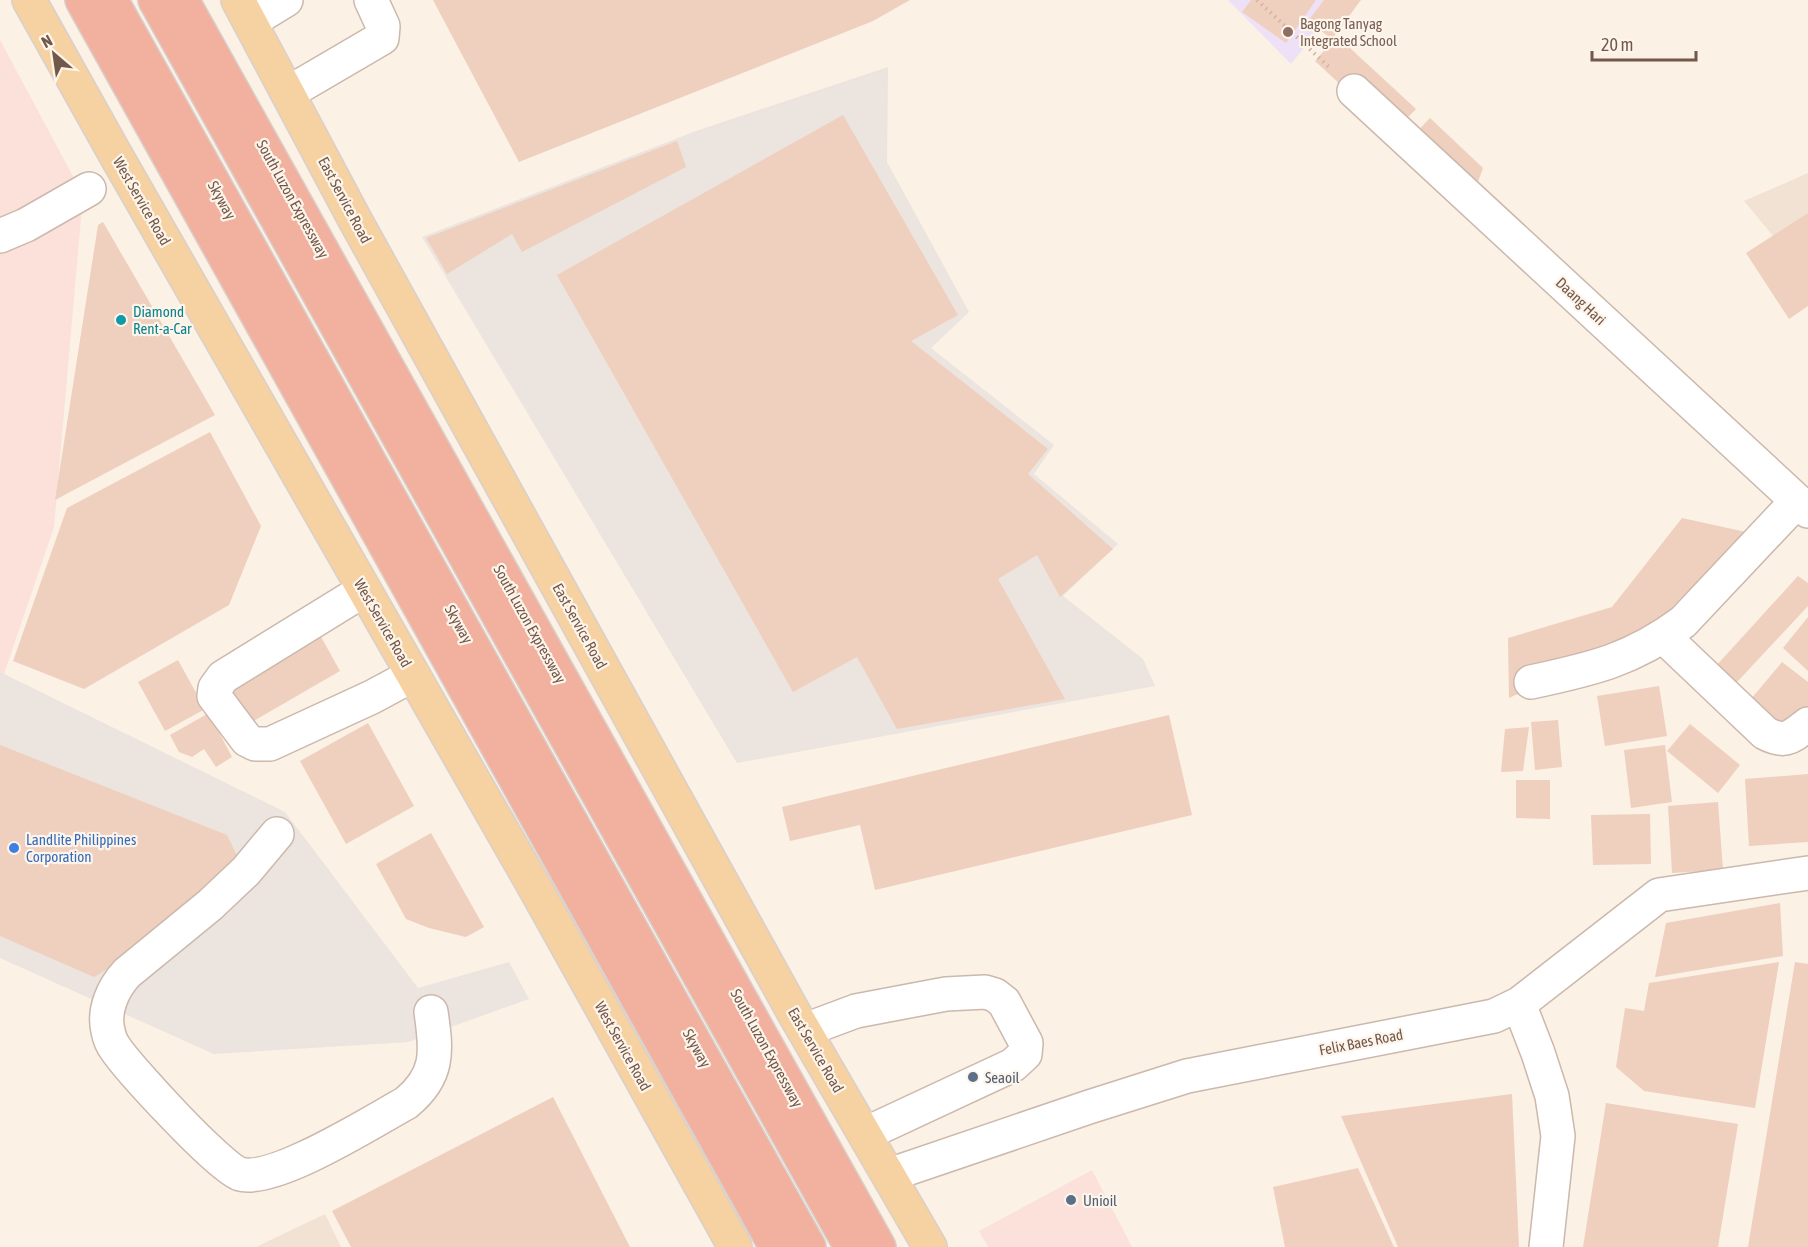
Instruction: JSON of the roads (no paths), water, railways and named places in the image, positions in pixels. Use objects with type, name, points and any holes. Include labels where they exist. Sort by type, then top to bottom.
[{"type":"highway","points":[[82,0],[776,1247]]},
{"type":"highway","name":"Skyway","points":[[111,0],[809,1247]]},
{"type":"highway","points":[[155,0],[851,1247]]},
{"type":"highway","name":"South Luzon Expressway","points":[[182,0],[879,1247]]},
{"type":"main road","name":"West Service Road","points":[[29,0],[535,888],[735,1247]]},
{"type":"main road","name":"East Service Road","points":[[244,11],[354,218],[805,1030],[930,1247]]},
{"type":"street","points":[[244,11],[286,0]]},
{"type":"street","points":[[288,93],[382,38],[383,26],[371,0]]},
{"type":"street","name":"Daang Hari","points":[[1354,92],[1802,506]]},
{"type":"street","points":[[0,236],[26,225],[89,189]]},
{"type":"street","points":[[1531,682],[1592,668],[1630,656],[1664,637],[1683,622],[1802,506]]},
{"type":"street","points":[[364,590],[223,677],[215,688],[214,696],[247,740],[255,744],[270,744],[372,697],[413,675]]},
{"type":"street","points":[[1664,637],[1765,733],[1784,739],[1791,737],[1808,724]]},
{"type":"street","points":[[277,834],[246,871],[210,905],[127,973],[111,995],[106,1019],[114,1047],[151,1090],[219,1161],[239,1174],[255,1175],[302,1159],[385,1115],[418,1094],[426,1083],[435,1057],[435,1035],[431,1012]]},
{"type":"street","name":"Felix Baes Road","points":[[889,1175],[1187,1076],[1494,1016],[1519,1004],[1659,895],[1808,873]]},
{"type":"street","points":[[805,1030],[856,1011],[946,994],[985,992],[995,995],[1004,1002],[1026,1043],[1025,1054],[1013,1065],[865,1134]]},
{"type":"street","points":[[1519,1004],[1551,1096],[1558,1136],[1546,1247]]},
{"type":"place","name":"Bagong Tanyag Integrated School","points":[[1288,32]]},
{"type":"place","name":"Diamond Rent-a-Car","points":[[121,320]]},
{"type":"place","name":"Landlite Philippines Corporation","points":[[14,848]]},
{"type":"place","name":"Seaoil","points":[[973,1077]]},
{"type":"place","name":"Unioil","points":[[1071,1200]]}]
